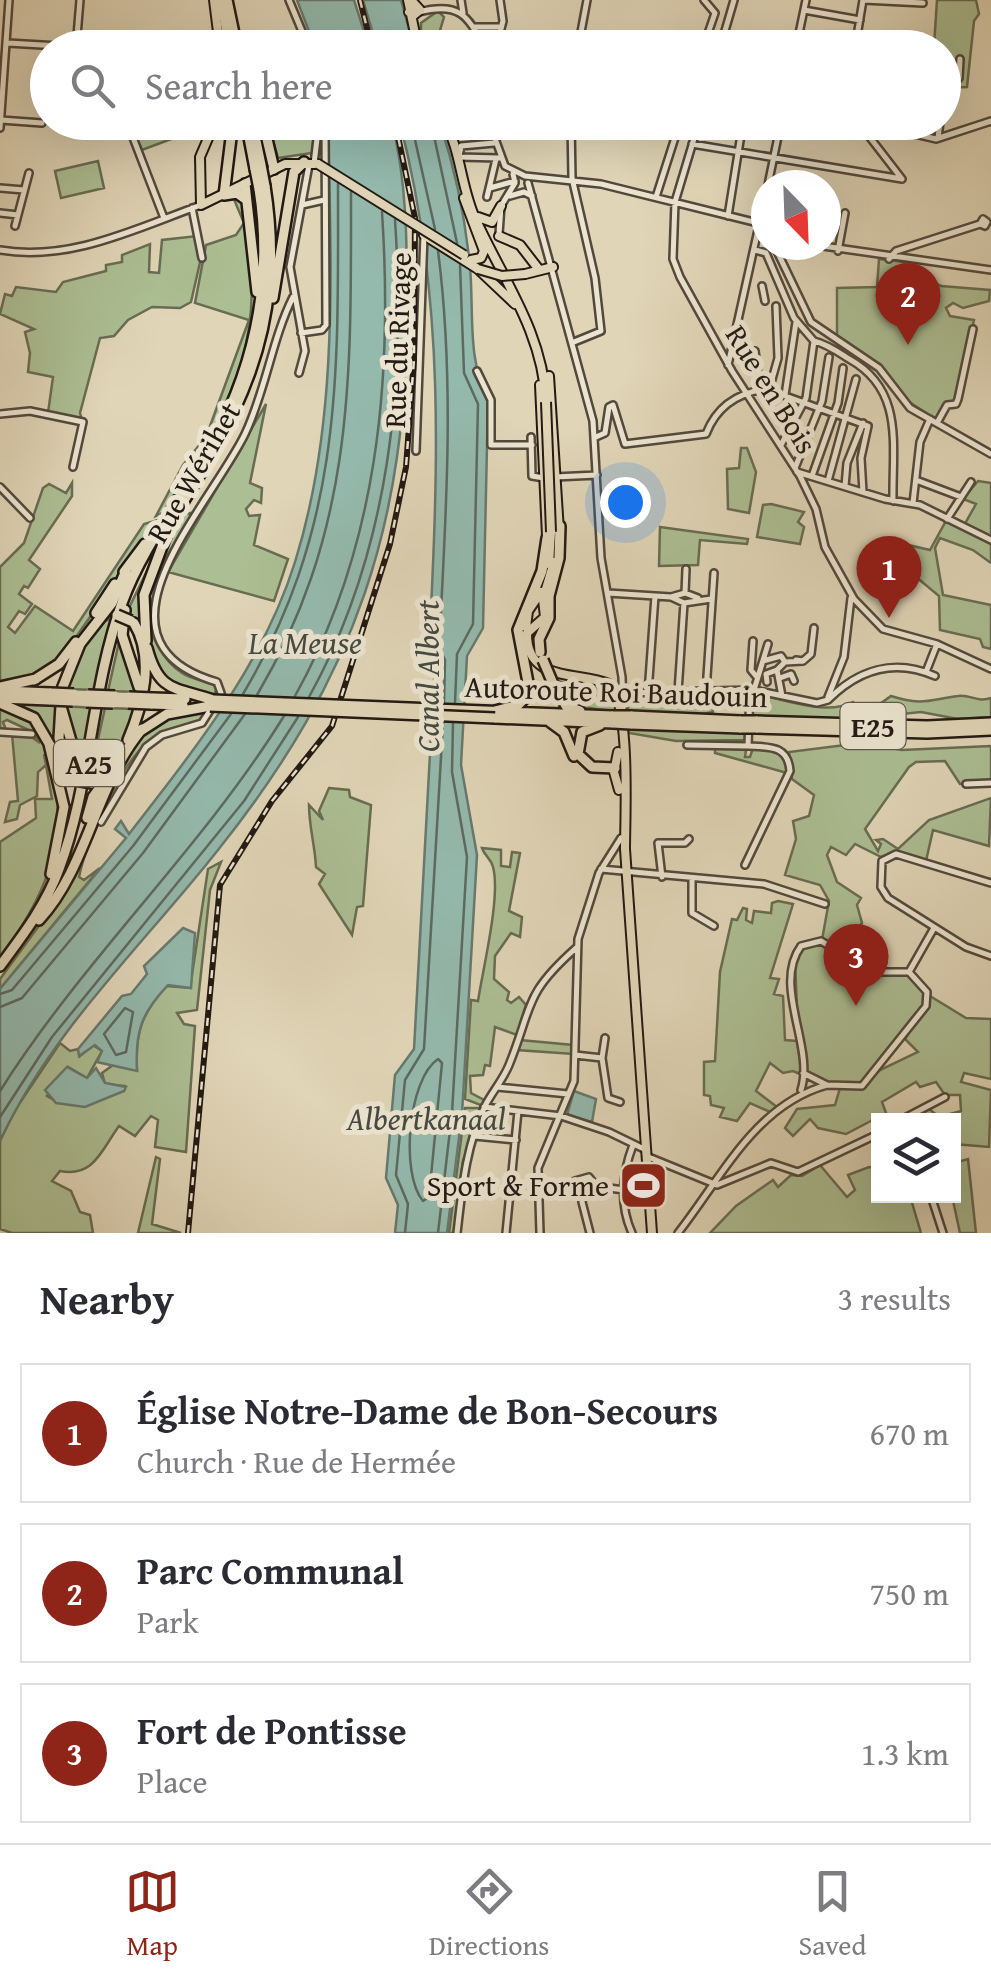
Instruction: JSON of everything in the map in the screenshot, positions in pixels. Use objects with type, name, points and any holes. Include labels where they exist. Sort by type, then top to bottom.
[{"type":"highway","points":[[221,0],[227,30]]},
{"type":"highway","points":[[221,0],[228,30]]},
{"type":"highway","points":[[232,140],[229,190],[245,201]]},
{"type":"highway","name":"A25","points":[[253,140],[262,187],[264,258],[258,339]]},
{"type":"highway","points":[[268,140],[274,168]]},
{"type":"highway","points":[[273,156],[308,166]]},
{"type":"highway","name":"A25","points":[[77,800],[116,620],[133,577],[227,417],[258,339],[308,166]]},
{"type":"highway","name":"A25","points":[[246,184],[245,201],[256,265],[258,339]]},
{"type":"highway","points":[[34,680],[64,658],[127,568],[171,515]]},
{"type":"highway","points":[[171,515],[145,589],[142,612],[148,649],[154,670],[169,688],[211,703]]},
{"type":"highway","name":"A25","points":[[38,916],[71,846],[126,603],[171,515]]},
{"type":"highway","points":[[495,714],[522,704],[530,689],[518,625],[554,530]]},
{"type":"highway","points":[[542,656],[539,638],[550,616],[548,596],[559,558],[554,530]]},
{"type":"highway","points":[[79,780],[63,763],[58,738],[66,678],[88,630],[112,604],[127,568]]},
{"type":"highway","points":[[78,850],[91,800],[139,725],[139,686],[122,633],[126,603]]},
{"type":"highway","points":[[88,630],[111,615],[132,622],[148,649]]},
{"type":"highway","points":[[518,625],[533,620],[542,656],[562,701],[570,708],[596,715]]},
{"type":"highway","points":[[0,969],[78,850],[139,725],[144,662],[132,622]]},
{"type":"highway","points":[[0,695],[60,668],[78,649]]},
{"type":"highway","points":[[38,916],[59,870],[77,800],[80,763],[62,711],[66,678]]},
{"type":"highway","points":[[0,695],[34,718],[49,744],[79,780]]},
{"type":"highway","name":"Autoroute Roi Baudouin","points":[[0,695],[596,715],[927,733],[991,726]]},
{"type":"highway","points":[[139,725],[211,703]]},
{"type":"highway","name":"Autoroute Roi Baudouin","points":[[495,714],[546,720],[622,718]]},
{"type":"highway","points":[[618,770],[592,767],[580,758],[576,740],[587,728],[622,718]]},
{"type":"highway","points":[[546,720],[564,732],[582,766],[618,770]]},
{"type":"highway","points":[[38,916],[63,825],[62,789],[49,744]]},
{"type":"highway","points":[[79,780],[110,772]]},
{"type":"main road","points":[[221,0],[228,30]]},
{"type":"main road","points":[[196,207],[200,158],[208,140]]},
{"type":"main road","points":[[454,140],[461,178],[484,251],[481,258],[472,260]]},
{"type":"main road","points":[[196,207],[274,168],[308,166],[492,270],[553,264]]},
{"type":"main road","points":[[474,217],[491,223],[501,211]]},
{"type":"main road","points":[[474,217],[493,236],[525,251],[528,269]]},
{"type":"main road","points":[[474,217],[492,260],[534,333],[548,402]]},
{"type":"main road","points":[[425,233],[478,268],[520,310],[534,333]]},
{"type":"main road","points":[[492,260],[493,236]]},
{"type":"main road","points":[[493,236],[495,256],[534,323],[554,400],[558,477],[554,530],[539,606],[545,617],[533,620],[527,642],[540,666],[558,675],[605,682],[617,692],[622,718],[618,770],[652,1233]]},
{"type":"main road","points":[[478,268],[502,276],[553,264]]},
{"type":"main road","points":[[538,346],[544,478],[554,530]]},
{"type":"main road","points":[[546,369],[555,555],[539,606],[523,638],[533,662],[552,676],[602,686],[615,697],[618,743]]},
{"type":"main road","points":[[577,681],[603,684],[617,692]]},
{"type":"main road","points":[[617,692],[625,849]]},
{"type":"street","points":[[0,128],[9,0]]},
{"type":"street","points":[[77,30],[80,0]]},
{"type":"street","points":[[289,0],[302,30]]},
{"type":"street","points":[[461,0],[463,12],[476,30]]},
{"type":"street","points":[[500,0],[501,30]]},
{"type":"street","points":[[581,30],[587,0]]},
{"type":"street","points":[[704,0],[715,12],[709,30]]},
{"type":"street","points":[[725,30],[734,0]]},
{"type":"street","points":[[800,30],[806,0]]},
{"type":"street","points":[[858,30],[864,0],[882,4],[924,3]]},
{"type":"street","points":[[412,7],[443,6],[463,12]]},
{"type":"street","points":[[804,10],[860,20]]},
{"type":"street","points":[[474,26],[502,27]]},
{"type":"street","points":[[8,43],[30,44]]},
{"type":"street","points":[[1,120],[30,122]]},
{"type":"street","points":[[961,131],[991,121]]},
{"type":"street","points":[[134,140],[164,218]]},
{"type":"street","name":"Rue Wérihet","points":[[300,373],[304,350],[290,266],[316,140]]},
{"type":"street","points":[[301,333],[322,330],[326,325],[322,140]]},
{"type":"street","points":[[493,140],[498,158],[532,196],[596,437],[599,520],[617,692]]},
{"type":"street","points":[[572,140],[572,178],[595,278],[601,331],[573,342]]},
{"type":"street","points":[[656,197],[674,140]]},
{"type":"street","name":"Rue en Bois","points":[[693,140],[675,202],[675,267],[728,364],[797,472],[816,509],[825,546],[853,600]]},
{"type":"street","points":[[728,216],[740,140]]},
{"type":"street","points":[[771,170],[777,140]]},
{"type":"street","points":[[692,144],[902,180],[873,140]]},
{"type":"street","points":[[494,143],[460,147],[461,159],[498,158]]},
{"type":"street","points":[[487,197],[498,158]]},
{"type":"street","points":[[16,226],[29,172]]},
{"type":"street","points":[[490,188],[536,175],[572,178],[751,221]]},
{"type":"street","points":[[493,236],[507,197],[521,182]]},
{"type":"street","points":[[0,188],[24,190]]},
{"type":"street","points":[[507,197],[524,192],[532,196]]},
{"type":"street","points":[[302,205],[324,200]]},
{"type":"street","points":[[0,250],[30,254],[73,248],[196,207],[202,258]]},
{"type":"street","points":[[841,234],[845,212]]},
{"type":"street","points":[[0,213],[18,215]]},
{"type":"street","points":[[889,259],[896,251],[986,222]]},
{"type":"street","name":"Rue du Rivage","points":[[416,451],[425,233]]},
{"type":"street","points":[[841,251],[991,270]]},
{"type":"street","points":[[728,364],[753,260]]},
{"type":"street","points":[[769,260],[796,322],[814,343],[863,366],[888,396],[894,432],[893,501]]},
{"type":"street","points":[[781,260],[811,322],[879,368],[910,408],[990,453]]},
{"type":"street","points":[[762,286],[765,300],[776,306]]},
{"type":"street","name":"Rue Wérihet","points":[[101,822],[141,752],[158,737],[202,723],[221,693],[217,682],[183,670],[164,651],[156,623],[159,586],[171,554],[243,438],[293,297]]},
{"type":"street","points":[[776,306],[786,301]]},
{"type":"street","points":[[770,390],[778,353],[776,306]]},
{"type":"street","points":[[785,395],[796,322]]},
{"type":"street","points":[[938,423],[946,405],[956,404],[973,329]]},
{"type":"street","points":[[780,446],[804,401],[814,343]]},
{"type":"street","points":[[755,351],[760,390]]},
{"type":"street","points":[[830,358],[820,406],[797,472],[912,504],[991,540]]},
{"type":"street","points":[[811,475],[835,412],[843,368]]},
{"type":"street","points":[[477,371],[491,400],[490,445],[532,446]]},
{"type":"street","points":[[828,480],[832,458],[849,418],[856,380]]},
{"type":"street","points":[[596,437],[604,433],[609,407],[617,407],[622,442],[630,445],[706,434],[710,418],[720,408],[746,394],[770,390],[866,426],[847,462],[844,486]]},
{"type":"street","points":[[0,414],[30,411],[83,422],[72,467]]},
{"type":"street","points":[[912,504],[920,442],[930,419]]},
{"type":"street","points":[[862,435],[863,492]]},
{"type":"street","points":[[531,437],[532,476],[597,475]]},
{"type":"street","points":[[916,480],[961,497]]},
{"type":"street","points":[[947,518],[971,482]]},
{"type":"street","points":[[0,487],[30,518]]},
{"type":"street","points":[[685,592],[686,569]]},
{"type":"street","points":[[706,691],[714,573]]},
{"type":"street","points":[[607,593],[671,597],[685,592],[698,598]]},
{"type":"street","points":[[607,593],[617,692]]},
{"type":"street","points":[[648,693],[655,596]]},
{"type":"street","points":[[671,597],[684,604]]},
{"type":"street","points":[[684,604],[711,598]]},
{"type":"street","points":[[853,600],[883,629],[937,644],[991,669]]},
{"type":"street","points":[[828,700],[829,686],[845,655],[853,600]]},
{"type":"street","points":[[678,692],[684,604]]},
{"type":"street","points":[[785,662],[814,655],[814,628]]},
{"type":"street","points":[[753,641],[751,670],[757,676]]},
{"type":"street","points":[[748,746],[752,691],[768,644]]},
{"type":"street","points":[[926,672],[937,644]]},
{"type":"street","points":[[763,661],[781,656],[785,662]]},
{"type":"street","points":[[782,696],[778,674],[785,662]]},
{"type":"street","points":[[617,692],[752,691],[817,703],[828,700],[869,671],[926,672],[935,676]]},
{"type":"street","points":[[605,682],[618,673]]},
{"type":"street","points":[[767,682],[766,674],[790,674],[794,681]]},
{"type":"street","points":[[0,732],[32,734]]},
{"type":"street","points":[[687,745],[779,749],[787,756],[790,771],[737,881]]},
{"type":"street","points":[[966,784],[991,783]]},
{"type":"street","points":[[658,835],[662,877]]},
{"type":"street","points":[[540,1233],[538,1168],[561,1116],[575,1055],[577,948],[601,870],[622,838]]},
{"type":"street","points":[[658,843],[685,843],[689,838]]},
{"type":"street","points":[[991,883],[896,854],[884,857],[880,880],[884,892],[934,928],[991,956]]},
{"type":"street","points":[[601,870],[773,885],[825,904]]},
{"type":"street","points":[[692,880],[692,913],[714,926]]},
{"type":"street","points":[[909,972],[934,928]]},
{"type":"street","points":[[678,1233],[753,1129],[801,1090],[827,1085],[862,1086],[889,1057],[928,1003],[926,992],[909,972],[873,972],[821,941],[801,946],[794,959],[792,979],[803,1074],[801,1090]]},
{"type":"street","points":[[457,1233],[466,1161],[484,1107],[497,1087],[522,1025],[528,1001],[542,981],[577,948]]},
{"type":"street","points":[[604,1038],[608,1098],[620,1102]]},
{"type":"street","points":[[594,1050],[603,1054]]},
{"type":"street","points":[[575,1055],[603,1054]]},
{"type":"street","points":[[803,1074],[827,1085]]},
{"type":"street","points":[[497,1087],[568,1094]]},
{"type":"street","points":[[915,1113],[944,1097]]},
{"type":"street","points":[[484,1107],[561,1116],[610,1132],[716,1185],[769,1163],[798,1172],[871,1139]]},
{"type":"street","points":[[506,1233],[518,1111]]},
{"type":"street","points":[[474,1136],[516,1140]]},
{"type":"street","points":[[632,1233],[624,1213],[624,1190],[634,1145]]},
{"type":"street","points":[[590,1233],[582,1198],[574,1189],[575,1181],[589,1177],[596,1186]]},
{"type":"street","points":[[582,1198],[586,1189],[596,1186],[624,1190]]},
{"type":"street","points":[[933,1203],[944,1233]]},
{"type":"green space","points":[[937,0],[976,0],[979,14],[974,21],[967,87],[961,87],[961,30],[935,30]]},
{"type":"green space","points":[[438,11],[444,17],[440,30],[421,30],[421,23]]},
{"type":"green space","points":[[138,140],[169,140],[142,150]]},
{"type":"green space","points":[[273,140],[313,140],[312,153],[278,158]]},
{"type":"green space","points":[[98,161],[104,188],[61,198],[55,171]]},
{"type":"green space","points":[[238,195],[243,200],[252,291],[249,330],[241,365],[211,435],[165,512],[156,516],[183,465],[206,437],[249,320],[195,303],[206,245],[236,235],[244,223],[233,197]]},
{"type":"green space","points":[[197,236],[201,258],[191,302],[180,308],[152,307],[128,320],[114,336],[100,338],[80,413],[82,420],[48,413],[53,377],[28,372],[30,353],[25,332],[34,329],[0,314],[5,294],[12,296],[16,287],[56,292],[63,282],[106,271],[106,265],[122,262],[122,255],[150,244],[149,272],[159,273],[162,240]]},
{"type":"green space","points":[[879,259],[904,262],[906,289],[933,282],[990,290],[989,301],[963,308],[953,303],[946,308],[950,316],[974,320],[956,400],[946,404],[937,420],[903,398],[885,370],[837,338],[837,288],[877,287]]},
{"type":"green space","points":[[266,404],[250,483],[262,488],[261,503],[254,500],[246,509],[249,516],[260,515],[254,545],[288,559],[274,601],[168,572]]},
{"type":"green space","points":[[741,448],[747,448],[756,472],[749,513],[728,509],[727,469],[739,468]]},
{"type":"green space","points":[[978,481],[991,483],[991,563],[973,550],[940,538],[935,548],[943,595],[991,605],[991,649],[983,647],[980,639],[940,630],[939,596],[915,576],[904,544],[930,550],[947,519],[963,527],[976,504],[963,499]]},
{"type":"green space","points":[[72,483],[72,496],[29,560],[40,569],[28,588],[24,586],[19,594],[32,604],[25,614],[19,611],[8,627],[15,633],[35,606],[73,631],[144,524],[158,520],[62,657],[35,677],[0,686],[0,567],[24,543],[43,488],[49,484],[66,493]]},
{"type":"green space","points":[[763,505],[804,512],[798,522],[804,527],[800,544],[757,537]]},
{"type":"green space","points":[[191,513],[159,573],[153,620],[161,650],[170,663],[186,675],[218,687],[214,694],[190,693],[169,684],[156,666],[145,622],[152,573],[160,550],[184,514]]},
{"type":"green space","points":[[660,527],[748,539],[747,544],[700,540],[698,565],[659,566]]},
{"type":"green space","points":[[159,546],[148,574],[142,630],[126,614]]},
{"type":"green space","points":[[113,618],[98,690],[66,689],[88,637]]},
{"type":"green space","points":[[121,633],[138,686],[138,692],[108,691]]},
{"type":"green space","points":[[556,681],[604,688],[613,696],[616,711],[574,702]]},
{"type":"green space","points":[[759,695],[831,708],[853,702],[860,710],[877,706],[891,696],[918,701],[962,696],[991,698],[991,717],[958,719],[921,712],[844,720],[753,717],[752,701]]},
{"type":"green space","points":[[628,703],[712,705],[713,712],[693,716],[628,711]]},
{"type":"green space","points":[[13,704],[58,706],[59,759],[47,732]]},
{"type":"green space","points":[[0,706],[24,717],[43,737],[53,772],[58,824],[49,871],[40,893],[0,958],[0,842],[36,818],[35,799],[52,799],[46,765],[38,772],[37,796],[20,805],[17,819],[5,822],[10,802],[18,801],[12,734],[27,734],[40,743],[33,732],[7,720],[3,722],[6,730],[0,729]]},
{"type":"green space","points":[[63,706],[94,708],[81,766]]},
{"type":"green space","points":[[105,708],[135,709],[115,763],[89,780]]},
{"type":"green space","points":[[208,711],[204,720],[152,739],[128,765],[97,823],[79,877],[84,880],[100,868],[0,989],[0,979],[46,916],[98,810],[141,735],[164,719]]},
{"type":"green space","points":[[627,727],[745,731],[745,740],[676,741],[629,733]]},
{"type":"green space","points":[[861,743],[902,750],[991,746],[991,783],[960,784],[945,761],[916,762],[865,829],[878,851],[881,844],[876,840],[883,839],[898,849],[929,820],[991,798],[989,846],[933,830],[926,861],[896,852],[881,857],[855,844],[846,855],[831,847],[827,855],[837,882],[861,898],[857,905],[862,923],[857,929],[852,957],[822,940],[829,901],[820,885],[785,875],[796,839],[793,821],[809,816],[814,795],[792,779],[789,752]]},
{"type":"green space","points":[[715,748],[746,750],[745,757],[750,757],[753,748],[778,751],[786,759],[787,773],[715,753]]},
{"type":"green space","points":[[329,788],[349,790],[350,797],[371,805],[363,906],[357,907],[352,935],[319,884],[325,874],[316,867],[309,805],[323,820],[319,811]]},
{"type":"green space","points":[[482,848],[501,850],[501,866],[510,867],[512,852],[520,853],[509,911],[522,917],[520,937],[511,933],[495,956],[494,979],[509,992],[507,1000],[511,1003],[519,997],[526,1005],[517,1035],[495,1027],[490,1066],[485,1065],[483,1075],[470,1076],[471,1093],[486,1101],[483,1106],[465,1099],[471,1000],[478,1001],[495,896],[493,867]]},
{"type":"green space","points":[[221,862],[210,890],[197,1010],[177,1013],[184,1024],[195,1026],[186,1152],[155,1147],[158,1120],[151,1116],[135,1136],[119,1126],[89,1166],[72,1172],[60,1171],[52,1181],[71,1191],[80,1212],[90,1215],[93,1233],[12,1233],[0,1229],[0,1141],[13,1113],[60,1043],[70,1051],[78,1049],[80,1056],[93,1045],[102,1051],[87,1078],[68,1067],[47,1096],[76,1105],[124,1091],[125,1086],[105,1084],[102,1073],[113,1065],[137,1070],[139,1035],[151,1006],[167,986],[190,988],[208,869]]},
{"type":"green space","points":[[772,903],[793,904],[770,978],[779,979],[774,994],[783,996],[785,1040],[797,1041],[802,1075],[793,1071],[783,1073],[770,1063],[756,1091],[777,1107],[770,1112],[750,1103],[737,1121],[720,1117],[724,1108],[711,1105],[710,1096],[704,1095],[704,1062],[715,1061],[720,972],[732,919],[737,920],[743,908],[747,909],[746,920],[752,923],[754,911],[771,913]]},
{"type":"green space","points":[[816,941],[834,948],[871,976],[908,975],[922,989],[926,1002],[861,1085],[827,1084],[806,1073],[798,1033],[795,960],[799,949]]},
{"type":"green space","points":[[930,996],[966,1018],[991,1019],[991,1079],[964,1073],[961,1082],[991,1090],[989,1147],[961,1145],[961,1113],[954,1113],[961,1111],[960,1095],[945,1095],[936,1082],[920,1087],[916,1082],[882,1102],[886,1113],[871,1113],[871,1121],[846,1134],[818,1128],[810,1119],[793,1136],[785,1128],[797,1109],[835,1105],[840,1088],[860,1088],[880,1070],[918,1052],[905,1039]]},
{"type":"green space","points":[[520,1040],[573,1045],[573,1054],[517,1050]]},
{"type":"green space","points":[[465,1108],[479,1108],[481,1113],[463,1161],[454,1233],[449,1233]]},
{"type":"green space","points":[[156,1157],[160,1159],[152,1224],[181,1233],[138,1233]]},
{"type":"green space","points":[[968,1159],[976,1233],[960,1233],[954,1203],[961,1203],[961,1161]]},
{"type":"green space","points":[[820,1165],[847,1197],[855,1190],[848,1175],[871,1167],[871,1203],[912,1203],[921,1233],[710,1233],[736,1206],[773,1180],[778,1187],[791,1175],[802,1176]]},
{"type":"water","points":[[297,0],[354,0],[364,30],[308,30]]},
{"type":"water","points":[[363,0],[401,0],[409,30],[372,30]]},
{"type":"water","name":"La Meuse","points":[[328,140],[395,140],[405,213],[405,384],[384,528],[364,595],[306,723],[266,786],[218,850],[72,1025],[45,1062],[0,1141],[0,989],[126,838],[115,829],[121,821],[129,834],[202,738],[246,671],[281,600],[309,509],[319,455],[326,400],[330,288]]},
{"type":"water","name":"Albertkanaal","points":[[404,140],[445,140],[455,175],[470,266],[474,352],[488,401],[483,628],[467,656],[461,765],[477,855],[462,1114],[447,1233],[395,1233],[398,1205],[386,1178],[395,1075],[414,1049],[435,661],[429,651],[435,386],[432,320],[415,189]]},
{"type":"water","points":[[183,928],[195,933],[191,988],[168,985],[151,1005],[139,1034],[137,1071],[97,1062],[102,1051],[95,1045],[79,1056],[78,1049],[122,996],[131,994],[147,974],[144,966]]},
{"type":"water","points":[[67,1067],[87,1078],[96,1068],[105,1083],[126,1087],[85,1107],[56,1103],[45,1090]]},
{"type":"water","points":[[574,1091],[596,1099],[592,1122],[567,1115]]},
{"type":"railway","points":[[360,0],[368,30]]},
{"type":"railway","points":[[188,1233],[220,885],[272,801],[332,726],[390,544],[406,467],[414,359],[415,218],[399,140]]},
{"type":"place","name":"Parc Communal","points":[[908,345]]},
{"type":"place","name":"Église Notre-Dame de Bon-Secours","points":[[889,618]]},
{"type":"place","name":"Fort de Pontisse","points":[[856,1006]]},
{"type":"place","name":"Sport & Forme","points":[[644,1185]]},
{"type":"water label","name":"Canal Albert","points":[[427,676]]}]
